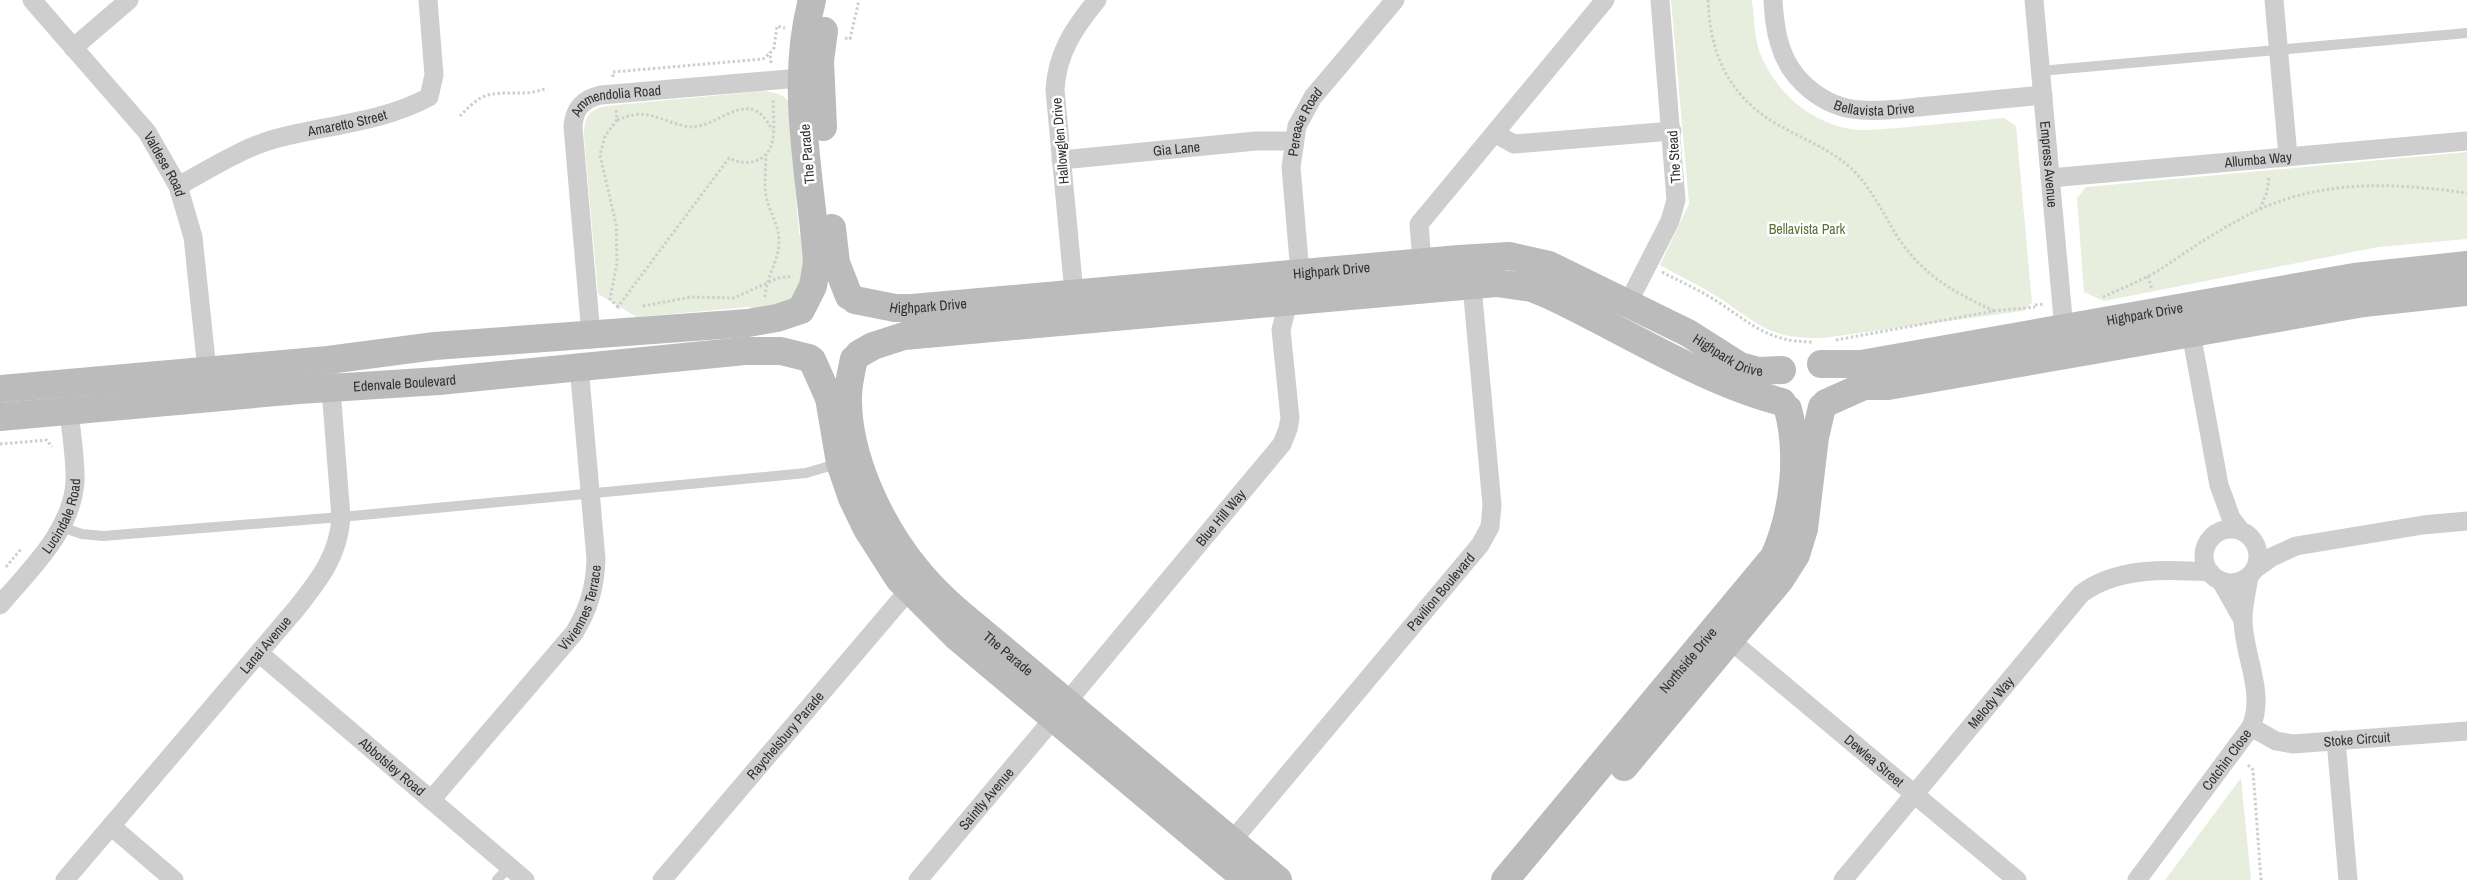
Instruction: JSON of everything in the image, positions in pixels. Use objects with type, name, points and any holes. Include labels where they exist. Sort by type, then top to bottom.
[{"type":"street","name":"Valdese Road","points":[[32,0],[147,132],[178,186],[193,237],[207,370]]},
{"type":"street","points":[[73,48],[129,0]]},
{"type":"street","name":"Amaretto Street","points":[[178,186],[248,149],[276,138],[407,109],[428,97],[434,75],[428,0]]},
{"type":"street","name":"The Parade","points":[[802,308],[813,286],[815,276],[811,78],[814,33],[812,0]]},
{"type":"street","name":"The Parade","points":[[814,33],[831,0]]},
{"type":"street","name":"Hallowglen Drive","points":[[1074,293],[1055,90],[1056,72],[1067,41],[1076,25],[1097,0]]},
{"type":"street","name":"Perease Road","points":[[1300,272],[1291,167],[1294,142],[1304,111],[1313,97],[1395,0]]},
{"type":"street","points":[[1422,262],[1419,224],[1496,134],[1605,0]]},
{"type":"street","name":"The Stead","points":[[1628,303],[1670,221],[1676,200],[1672,131],[1660,0]]},
{"type":"street","name":"Bellavista Drive","points":[[1773,0],[1775,26],[1786,62],[1810,90],[1826,100],[1844,107],[1878,110],[2043,95]]},
{"type":"street","name":"Empress Avenue","points":[[2034,0],[2063,316]]},
{"type":"street","points":[[2274,0],[2288,156]]},
{"type":"street","name":"The Parade","points":[[811,78],[836,263],[852,298]]},
{"type":"street","name":"Ammendolia Road","points":[[591,335],[573,118],[582,103],[590,97],[615,94],[811,78]]},
{"type":"street","points":[[1496,134],[1514,144],[1672,131]]},
{"type":"street","name":"Gia Lane","points":[[1061,160],[1256,141],[1294,142]]},
{"type":"street","name":"Allumba Way","points":[[2050,178],[2467,141]]},
{"type":"street","name":"Highpark Drive","points":[[852,298],[895,308],[912,308],[1494,256],[1530,260],[1574,275],[1688,333],[1740,366],[1758,371],[1782,370]]},
{"type":"street","name":"Highpark Drive","points":[[1819,353],[1862,364],[2063,316],[2186,305],[2363,275],[2467,265]]},
{"type":"street","name":"Highpark Drive","points":[[856,357],[873,346],[904,336],[1496,283],[1541,291],[1720,381],[1785,406]]},
{"type":"street","name":"Pavilion Boulevard","points":[[1226,849],[1480,545],[1490,527],[1492,505],[1472,286]]},
{"type":"street","points":[[837,292],[852,298],[863,309],[869,326],[866,344],[856,357],[833,366],[811,359],[802,350],[796,336],[797,320],[802,308],[812,298],[824,293],[837,292]]},
{"type":"street","name":"Highpark Drive","points":[[1824,405],[1864,386],[1888,386],[2069,356],[2364,303],[2467,292]]},
{"type":"street","name":"Blue Hill Way","points":[[1060,710],[1282,444],[1290,418],[1281,330],[1288,302]]},
{"type":"street","points":[[2186,305],[2219,485],[2231,518],[2258,551],[2252,573]]},
{"type":"street","points":[[0,389],[328,360],[435,346],[755,322],[802,308]]},
{"type":"street","points":[[2063,316],[2069,356]]},
{"type":"street","name":"Edenvale Boulevard","points":[[0,417],[330,388],[439,382],[579,366],[761,350],[781,351],[811,359]]},
{"type":"street","points":[[1819,353],[1830,378],[1830,395],[1824,405],[1805,414],[1785,406],[1776,386],[1782,370],[1796,360],[1819,353]]},
{"type":"street","name":"The Parade","points":[[856,357],[848,398],[857,453],[876,505],[901,550],[917,571],[1060,710],[1226,849],[1278,880]]},
{"type":"street","name":"The Parade","points":[[811,359],[828,398],[840,463],[852,498],[867,529],[886,561],[909,590],[957,637],[1060,710]]},
{"type":"street","name":"Lanai Avenue","points":[[65,880],[322,577],[339,539],[341,516],[328,360]]},
{"type":"street","name":"Viviennes Terrace","points":[[431,800],[569,639],[590,605],[596,575],[596,559],[579,366]]},
{"type":"street","name":"Northside Drive","points":[[1505,880],[1722,634],[1780,580],[1796,555],[1804,529],[1815,437],[1824,405]]},
{"type":"street","name":"Northside Drive","points":[[1529,880],[1722,634],[1774,557],[1787,521],[1795,451],[1794,431],[1785,406]]},
{"type":"street","name":"Lucindale Road","points":[[0,605],[44,553],[62,527],[69,512],[75,482],[69,410]]},
{"type":"street","points":[[2219,485],[2209,541],[2204,557],[2215,577],[2236,583],[2272,557],[2296,546],[2424,525],[2467,521]]},
{"type":"street","points":[[2209,541],[2224,530],[2296,546]]},
{"type":"street","name":"Melody Way","points":[[1843,880],[2081,594],[2091,586],[2104,580],[2167,569],[2192,556],[2209,541]]},
{"type":"street","name":"Melody Way","points":[[2167,569],[2215,577]]},
{"type":"street","name":"Cotchin Close","points":[[2137,880],[2251,727],[2256,716],[2256,695],[2243,620],[2252,573]]},
{"type":"street","name":"Cotchin Close","points":[[2215,577],[2243,620]]},
{"type":"street","name":"Raychelsbury Parade","points":[[662,880],[909,590]]},
{"type":"street","name":"Dewlea Street","points":[[1722,634],[2017,880]]},
{"type":"street","name":"Abbotsley Road","points":[[259,653],[431,800],[503,873],[524,880]]},
{"type":"street","name":"Saintly Avenue","points":[[918,880],[1060,710]]},
{"type":"street","name":"Stoke Circuit","points":[[2251,727],[2266,737],[2285,743],[2467,731]]},
{"type":"street","points":[[2336,740],[2348,880]]},
{"type":"street","points":[[111,826],[174,880]]},
{"type":"street","name":"The Parade","points":[[1226,849],[1247,880]]},
{"type":"lane","points":[[2040,71],[2467,33]]},
{"type":"lane","points":[[62,527],[76,533],[103,536],[806,474],[840,463]]},
{"type":"path","points":[[617,120],[613,72],[763,59],[774,48],[777,26],[850,39],[859,0]]},
{"type":"path","points":[[1708,0],[1714,47],[1721,67],[1734,87],[1759,112],[1780,127],[1821,146],[1840,159],[1864,183],[1899,239],[1926,271],[1942,284],[1994,311]]},
{"type":"path","points":[[617,308],[729,158],[745,164],[761,158],[771,146],[773,131],[770,53]]},
{"type":"path","points":[[460,116],[487,95],[521,95],[536,93],[547,88]]},
{"type":"path","points":[[629,310],[617,308],[610,299],[617,263],[616,224],[600,155],[605,136],[617,120],[641,113],[690,127],[743,108],[760,114],[767,120],[773,131]]},
{"type":"path","points":[[2260,210],[2269,183],[2267,158]]},
{"type":"path","points":[[2096,299],[2148,276],[2186,250],[2260,210],[2315,193],[2367,185],[2418,187],[2466,192]]},
{"type":"path","points":[[1648,264],[1718,302],[1762,332],[1819,353]]},
{"type":"path","points":[[636,308],[658,302],[691,297],[734,298],[778,278],[815,276]]},
{"type":"path","points":[[1835,340],[1994,311],[2035,306],[2063,316]]},
{"type":"path","points":[[0,444],[47,440],[52,444],[53,451]]},
{"type":"path","points":[[4,569],[27,542]]},
{"type":"path","points":[[2248,765],[2253,770],[2261,880]]},
{"type":"green space","name":"Bellavista Park","points":[[1671,0],[1752,0],[1758,47],[1774,79],[1793,101],[1817,118],[1831,124],[1851,129],[1871,130],[2004,118],[2016,126],[2032,303],[2023,311],[1823,338],[1805,338],[1777,333],[1755,323],[1711,293],[1660,265],[1689,204]]},
{"type":"green space","points":[[765,91],[780,95],[791,104],[790,120],[799,234],[805,242],[806,266],[798,294],[787,304],[757,312],[750,307],[637,317],[598,294],[584,137],[588,116],[595,110],[606,106]]},
{"type":"green space","points":[[2467,152],[2467,239],[2378,247],[2104,301],[2084,292],[2077,198],[2086,187]]},
{"type":"green space","points":[[2241,778],[2251,880],[2165,880]]}]
